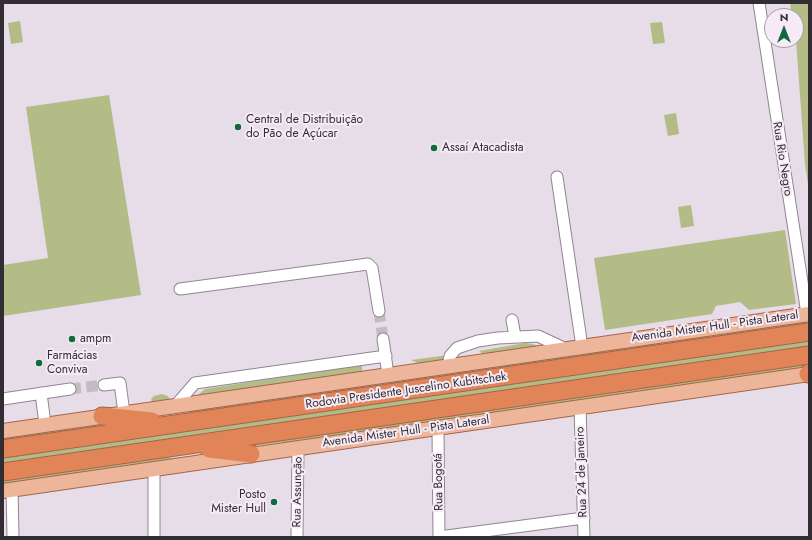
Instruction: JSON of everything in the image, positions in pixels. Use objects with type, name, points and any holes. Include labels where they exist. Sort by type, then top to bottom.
[{"type":"highway","name":"Rodovia Presidente Juscelino Kubitschek","points":[[3,450],[809,332]]},
{"type":"highway","name":"Rodovia Presidente Juscelino Kubitschek","points":[[3,472],[809,355]]},
{"type":"highway","points":[[102,416],[182,423]]},
{"type":"highway","points":[[176,447],[223,450],[251,454]]},
{"type":"main road","name":"Avenida Mister Hull - Pista Lateral","points":[[3,431],[808,314]]},
{"type":"main road","name":"Avenida Mister Hull - Pista Lateral","points":[[8,490],[809,373]]},
{"type":"street","name":"Rua Rio Negro","points":[[759,3],[784,172],[808,314]]},
{"type":"street","points":[[557,178],[582,347]]},
{"type":"street","points":[[180,289],[368,264],[372,268],[379,311]]},
{"type":"street","points":[[512,320],[515,336]]},
{"type":"street","points":[[448,366],[450,356],[457,348],[478,341],[515,336],[538,336],[566,349]]},
{"type":"street","points":[[383,339],[388,375]]},
{"type":"street","points":[[175,406],[195,383],[386,356]]},
{"type":"street","points":[[104,385],[120,383],[124,414]]},
{"type":"street","points":[[3,399],[70,389]]},
{"type":"street","points":[[41,393],[46,424]]},
{"type":"street","name":"Rua 24 de Janeiro","points":[[580,407],[584,537]]},
{"type":"street","name":"Rua Bogotá","points":[[438,428],[439,537]]},
{"type":"street","name":"Rua Assunção","points":[[297,537],[298,448]]},
{"type":"street","points":[[154,469],[154,537]]},
{"type":"street","points":[[8,490],[13,537]]},
{"type":"street","points":[[439,537],[584,518]]},
{"type":"green space","points":[[790,3],[809,3],[809,191],[805,164],[797,48],[804,48],[804,8],[791,8]]},
{"type":"green space","points":[[20,21],[23,42],[11,44],[8,23]]},
{"type":"green space","points":[[662,22],[665,43],[653,44],[650,23]]},
{"type":"green space","points":[[109,95],[141,295],[3,316],[3,265],[48,258],[26,107]]},
{"type":"green space","points":[[676,113],[679,134],[668,136],[664,115]]},
{"type":"green space","points":[[691,205],[694,226],[681,228],[678,207]]},
{"type":"green space","points":[[785,230],[796,304],[749,310],[740,302],[716,306],[712,314],[605,330],[594,258]]},
{"type":"green space","points":[[809,318],[809,323],[197,413],[187,411]]},
{"type":"green space","points":[[809,340],[809,347],[3,465],[3,458]]},
{"type":"green space","points":[[525,343],[533,344],[539,347],[484,355],[479,351]]},
{"type":"green space","points":[[449,355],[448,359],[420,364],[411,360]]},
{"type":"green space","points":[[804,364],[804,369],[310,442],[283,442],[240,448],[237,446]]},
{"type":"green space","points":[[359,365],[362,366],[362,372],[198,395],[205,389]]},
{"type":"green space","points":[[162,394],[168,396],[170,400],[152,402],[151,399],[154,396]]},
{"type":"green space","points":[[116,423],[116,425],[3,441],[3,436]]},
{"type":"green space","points":[[210,454],[3,486],[3,481],[167,457],[173,458]]},
{"type":"tunnel","points":[[379,311],[383,339]]},
{"type":"tunnel","points":[[70,389],[104,385]]},
{"type":"place","name":"Central de Distribuição do Pão de Açúcar","points":[[238,127]]},
{"type":"place","name":"Assaí Atacadista","points":[[434,148]]},
{"type":"place","name":"ampm","points":[[72,339]]},
{"type":"place","name":"Farmácias Conviva","points":[[39,363]]},
{"type":"place","name":"Posto Mister Hull","points":[[274,502]]}]
